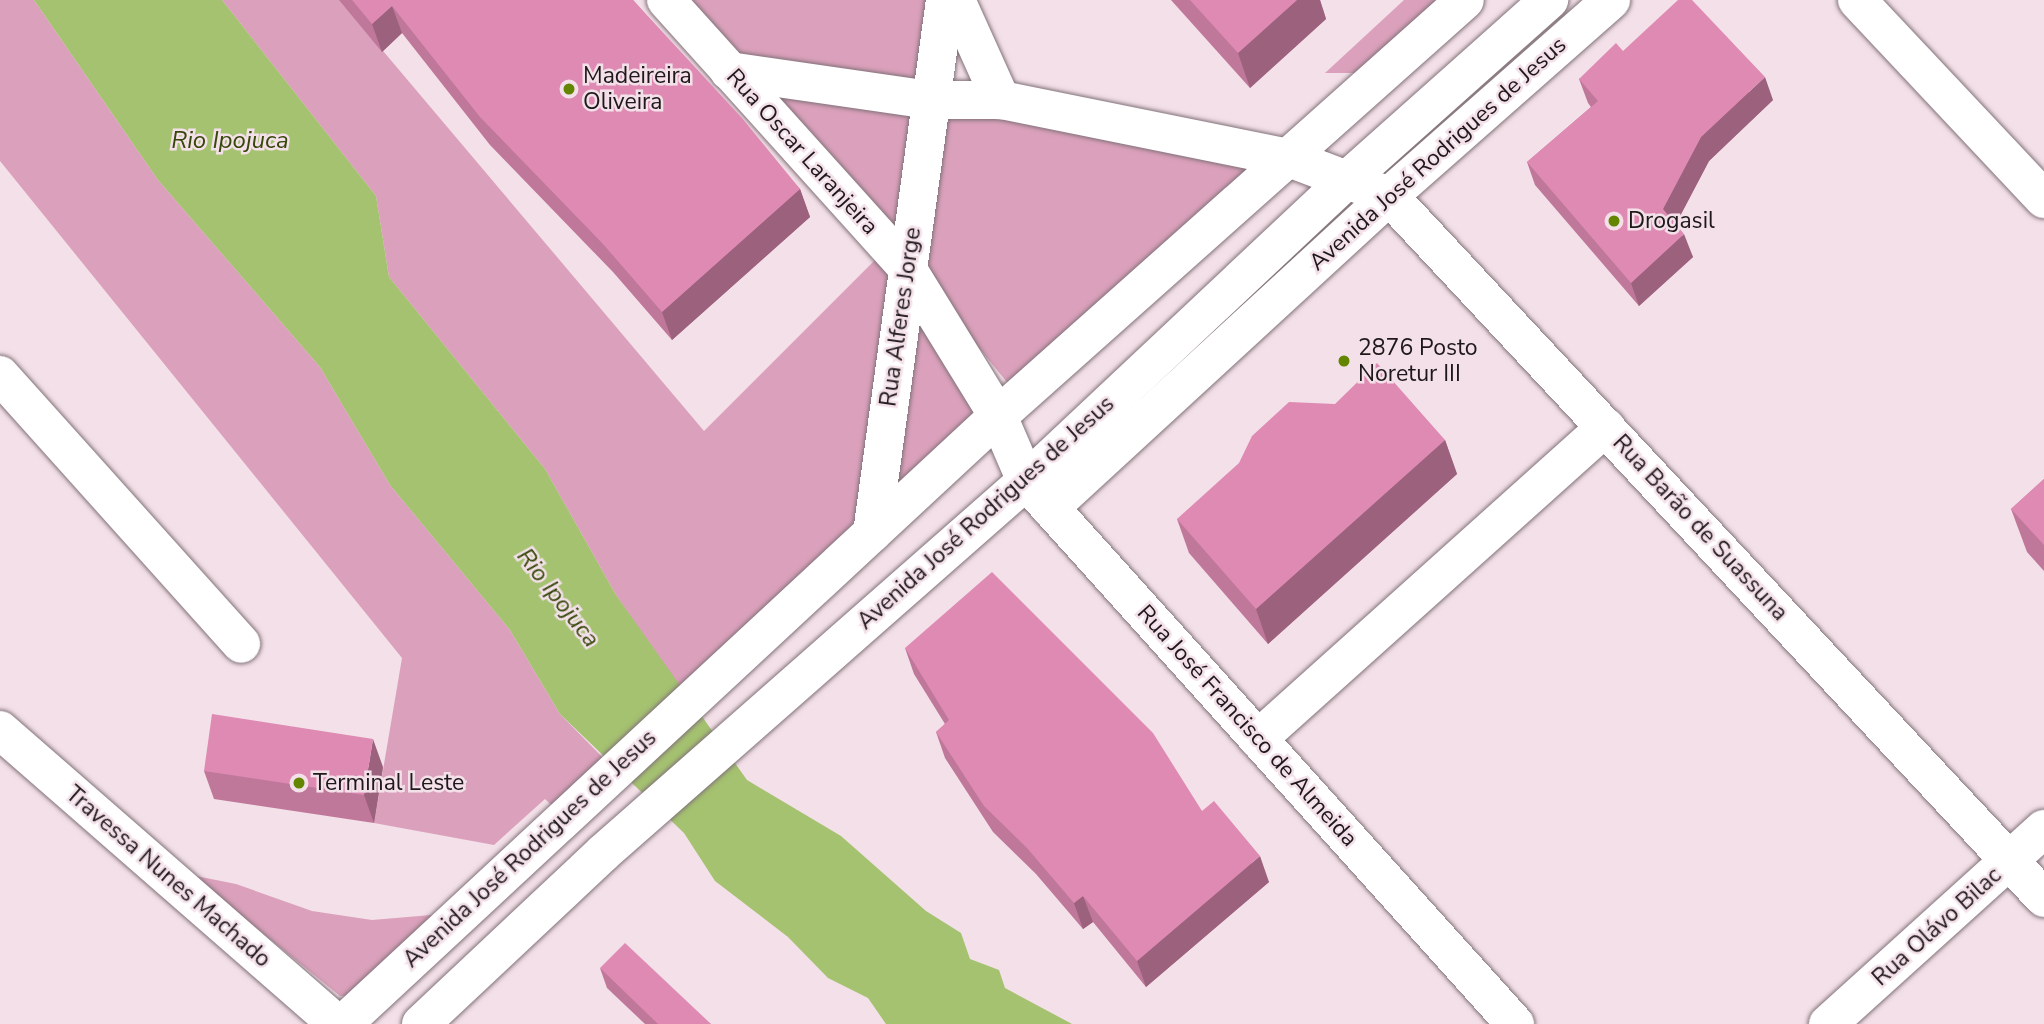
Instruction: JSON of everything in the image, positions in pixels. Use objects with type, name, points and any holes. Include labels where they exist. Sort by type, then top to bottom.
[{"type":"street","name":"Rua Oscar Laranjeira","points":[[666,0],[907,268],[998,416]]},
{"type":"street","name":"Rua Alferes Jorge","points":[[872,533],[945,0]]},
{"type":"street","points":[[956,0],[1001,100]]},
{"type":"street","name":"Avenida José Rodrigues de Jesus","points":[[343,1024],[998,416],[1465,0]]},
{"type":"street","name":"Avenida José Rodrigues de Jesus","points":[[1038,494],[1347,180],[1549,0]]},
{"type":"street","name":"Avenida José Rodrigues de Jesus","points":[[421,1024],[603,853],[836,647],[1038,494],[1390,196],[1611,0]]},
{"type":"street","points":[[1857,0],[2044,199]]},
{"type":"street","points":[[729,71],[930,100],[1001,100],[1289,158],[1390,196]]},
{"type":"street","name":"Rua Barão de Suassuna","points":[[1390,196],[2044,898]]},
{"type":"street","points":[[0,375],[241,644]]},
{"type":"street","name":"Rua José Francisco de Almeida","points":[[998,416],[1038,494],[1515,1024]]},
{"type":"street","points":[[1258,739],[1606,427]]},
{"type":"street","name":"Travessa Nunes Machado","points":[[0,730],[337,1024]]},
{"type":"street","name":"Rua Olávo Bilac","points":[[1828,1024],[2044,829]]},
{"type":"shaded area","points":[[0,0],[34,0],[158,180],[320,367],[390,485],[510,630],[560,714],[615,770],[564,817],[545,799],[494,845],[374,823],[402,658],[0,161]]},
{"type":"shaded area","points":[[222,0],[340,0],[704,431],[884,251],[900,270],[865,532],[689,702],[616,595],[545,469],[389,277],[376,196]]},
{"type":"shaded area","points":[[673,0],[937,0],[924,93],[731,65]]},
{"type":"shaded area","points":[[1404,0],[1447,0],[1365,73],[1325,73]]},
{"type":"shaded area","points":[[738,76],[926,105],[903,258]]},
{"type":"shaded area","points":[[935,105],[1278,161],[1015,392],[912,266]]},
{"type":"shaded area","points":[[909,278],[992,416],[874,521]]},
{"type":"shaded area","points":[[191,875],[236,884],[312,911],[372,920],[443,914],[361,995],[340,996]]},
{"type":"water","name":"Rio Ipojuca","points":[[34,0],[222,0],[376,196],[389,277],[545,469],[616,595],[747,780],[841,836],[926,911],[961,933],[970,959],[999,970],[1005,988],[1072,1024],[886,1024],[868,998],[828,978],[788,937],[715,881],[684,833],[560,714],[510,630],[390,485],[320,367],[158,180]]},
{"type":"building","points":[[352,0],[633,0],[742,118],[800,189],[662,312],[603,244],[480,117],[392,6],[372,24]]},
{"type":"building","points":[[1190,0],[1297,0],[1238,53]]},
{"type":"building","points":[[1678,0],[1692,0],[1765,77],[1701,137],[1663,209],[1684,234],[1631,283],[1527,162],[1598,101],[1579,79],[1616,43],[1623,51]]},
{"type":"building","points":[[1377,363],[1445,440],[1256,609],[1177,519],[1239,463],[1252,436],[1289,402],[1335,404]]},
{"type":"building","points":[[2044,479],[2044,545],[2011,509]]},
{"type":"building","points":[[992,572],[1153,733],[1202,811],[1214,801],[1260,856],[1137,961],[1083,896],[1074,903],[1027,848],[984,806],[936,732],[949,720],[905,648]]},
{"type":"building","points":[[212,714],[373,739],[364,795],[204,771]]},
{"type":"building","points":[[625,943],[711,1024],[658,1024],[600,968]]},
{"type":"place","name":"Madeireira Oliveira","points":[[569,89]]},
{"type":"place","name":"Drogasil","points":[[1614,221]]},
{"type":"place","name":"2876 Posto Noretur III","points":[[1344,361]]},
{"type":"place","name":"Terminal Leste","points":[[299,783]]}]
